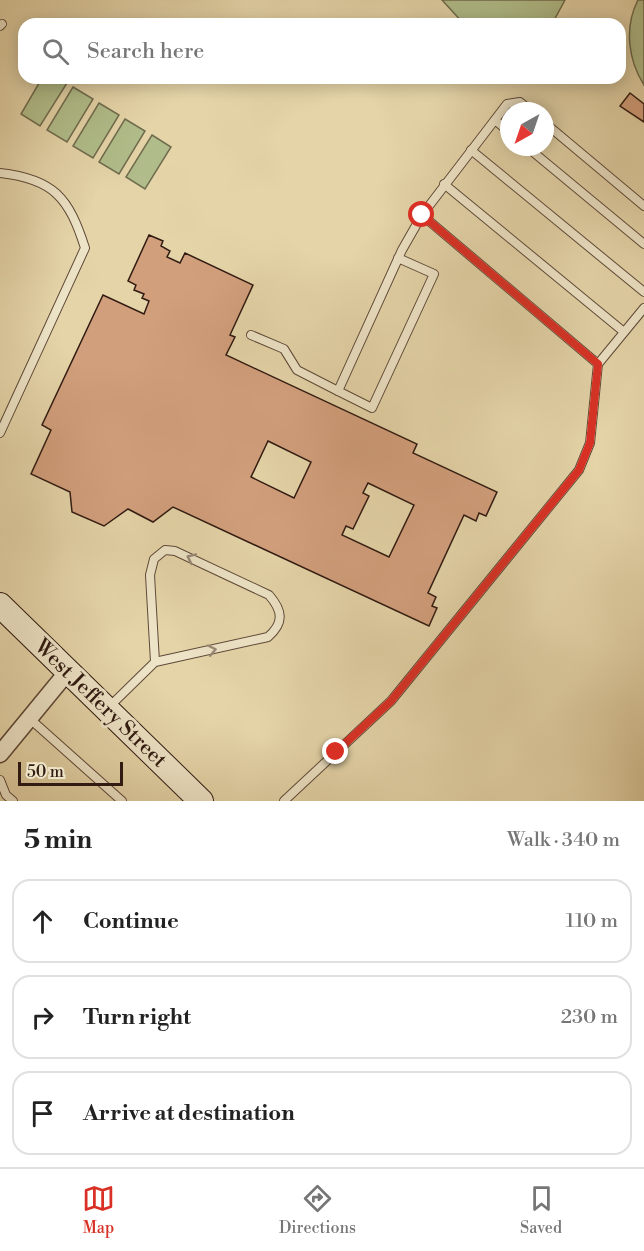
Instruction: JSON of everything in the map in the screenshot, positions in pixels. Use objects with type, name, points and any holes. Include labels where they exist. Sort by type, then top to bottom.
[{"type":"main road","name":"West Jeffery Street","points":[[0,605],[201,801]]},
{"type":"street","points":[[0,754],[69,670]]},
{"type":"lane","points":[[338,391],[398,258],[422,215],[500,113]]},
{"type":"lane","points":[[495,120],[500,124]]},
{"type":"lane","points":[[554,131],[644,206]]},
{"type":"lane","points":[[471,150],[644,292]]},
{"type":"lane","points":[[538,156],[644,244]]},
{"type":"lane","points":[[0,173],[21,176],[42,183],[57,192],[76,221],[85,248],[0,433]]},
{"type":"lane","points":[[444,184],[624,332]]},
{"type":"lane","points":[[422,215],[598,364]]},
{"type":"lane","points":[[251,334],[284,349],[297,370],[372,408],[434,274],[398,258]]},
{"type":"lane","points":[[284,801],[391,701],[579,470],[590,443],[598,364],[644,308]]},
{"type":"lane","points":[[107,708],[155,662],[268,638],[278,628],[281,616],[279,606],[268,595],[175,551],[165,550],[154,559],[150,575],[155,662]]},
{"type":"lane","points":[[30,718],[122,801]]},
{"type":"lane","points":[[0,780],[6,795],[13,801]]},
{"type":"green space","points":[[442,0],[565,0],[555,18],[458,18]]},
{"type":"green space","points":[[638,0],[644,0],[644,85],[634,65],[630,43],[631,21]]},
{"type":"green space","points":[[38,84],[66,84],[40,126],[21,114]]},
{"type":"green space","points":[[73,87],[93,99],[67,142],[47,130]]},
{"type":"green space","points":[[99,103],[119,115],[93,158],[73,146]]},
{"type":"green space","points":[[125,119],[145,131],[119,174],[99,162]]},
{"type":"green space","points":[[152,135],[171,147],[145,189],[126,177]]},
{"type":"building","points":[[630,93],[644,104],[644,122],[620,106]]},
{"type":"building","points":[[149,235],[163,241],[161,246],[170,251],[167,257],[180,263],[185,253],[253,285],[230,335],[235,337],[226,355],[417,444],[413,453],[497,492],[486,516],[479,513],[476,521],[464,515],[428,593],[436,597],[432,606],[437,608],[429,626],[173,507],[153,522],[128,509],[104,526],[72,512],[70,492],[31,474],[51,430],[42,425],[103,295],[144,314],[149,301],[142,298],[144,294],[134,290],[136,285],[128,281]],"holes":[[[268,441],[311,462],[294,498],[251,477]],[[368,483],[414,505],[389,557],[342,535],[346,526],[353,529],[369,496],[363,493]]]},
{"type":"route","points":[[336,752],[391,701],[579,470],[586,458],[590,443],[598,364],[422,215]]}]
